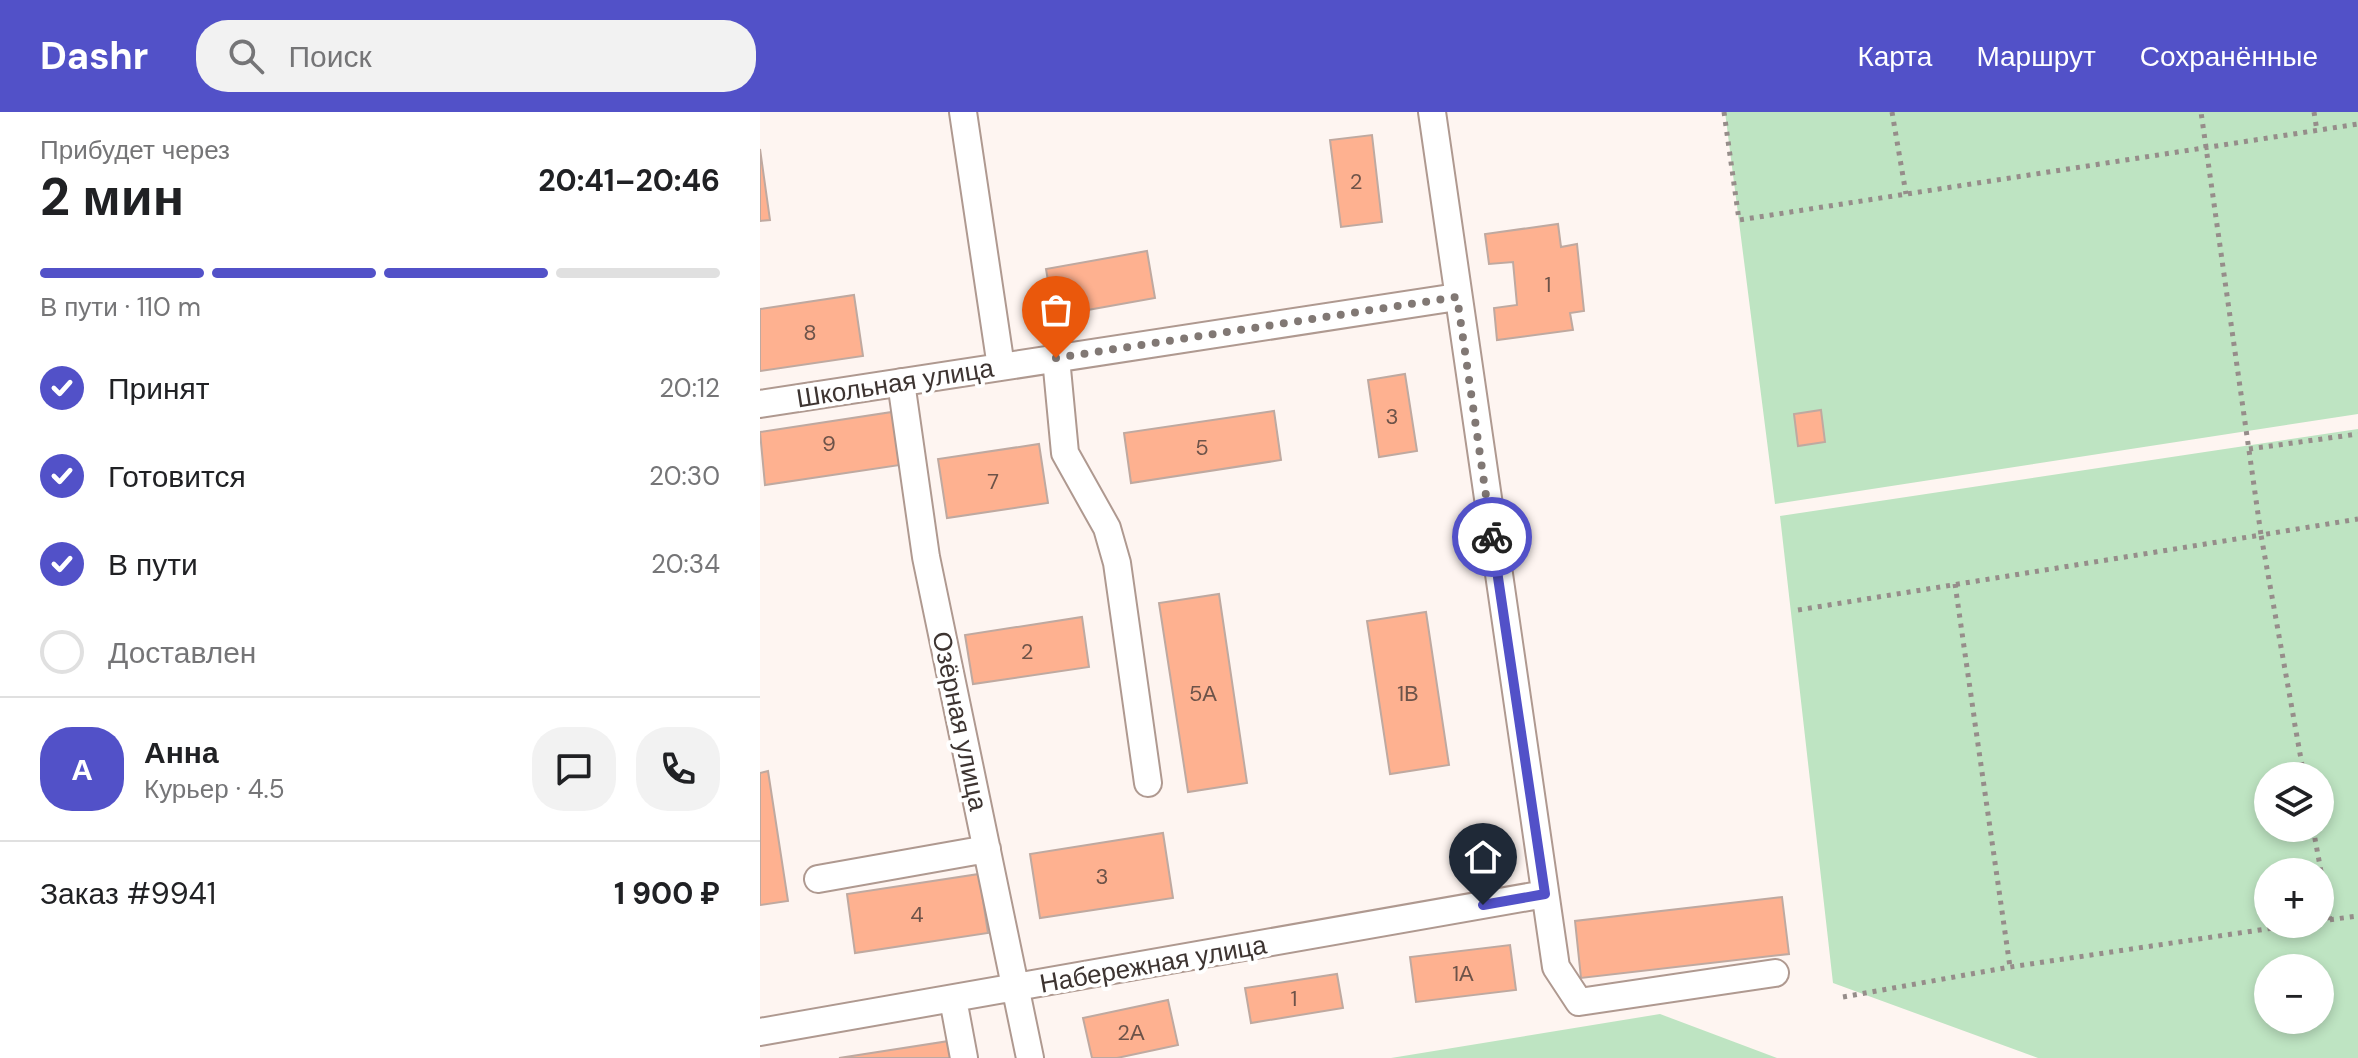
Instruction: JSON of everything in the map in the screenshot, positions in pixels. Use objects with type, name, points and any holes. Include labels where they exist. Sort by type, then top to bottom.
[{"type":"street","points":[[963,112],[1001,367]]},
{"type":"street","points":[[1432,112],[1556,967],[1579,1002],[1775,973]]},
{"type":"street","name":"Школьная улица","points":[[760,404],[1457,297]]},
{"type":"street","points":[[1056,358],[1065,453],[1107,528],[1117,563],[1148,783]]},
{"type":"street","name":"Озёрная улица","points":[[901,382],[926,557],[1030,1058]]},
{"type":"street","points":[[818,879],[987,849]]},
{"type":"street","name":"Набережная улица","points":[[760,1032],[1545,894]]},
{"type":"street","points":[[953,999],[964,1058]]},
{"type":"path","points":[[1724,112],[1739,220],[2358,124]]},
{"type":"path","points":[[1892,112],[1906,194]]},
{"type":"path","points":[[2201,112],[2261,535],[2302,762]]},
{"type":"path","points":[[2314,112],[2317,131]]},
{"type":"path","points":[[2249,449],[2358,434]]},
{"type":"path","points":[[1798,610],[2358,519]]},
{"type":"path","points":[[1955,584],[2010,967]]},
{"type":"path","points":[[2334,919],[2358,916]]},
{"type":"path","points":[[1843,997],[2010,967],[2254,931]]},
{"type":"green space","points":[[1725,112],[2358,112],[2358,414],[1775,504]]},
{"type":"green space","points":[[2358,429],[2358,1058],[2038,1058],[1833,983],[1780,516]]},
{"type":"green space","points":[[1660,1014],[1777,1058],[1391,1058]]},
{"type":"building","points":[[1372,135],[1382,222],[1341,227],[1330,140]]},
{"type":"building","points":[[760,149],[770,220],[760,221]]},
{"type":"building","points":[[1558,224],[1561,247],[1577,244],[1584,311],[1570,313],[1573,330],[1497,340],[1494,308],[1517,305],[1513,262],[1489,264],[1485,234]]},
{"type":"building","points":[[1147,251],[1155,298],[1054,316],[1046,269]]},
{"type":"building","points":[[854,295],[863,356],[760,371],[760,309]]},
{"type":"building","points":[[1405,374],[1417,451],[1379,457],[1368,380]]},
{"type":"building","points":[[1821,410],[1825,442],[1798,446],[1794,414]]},
{"type":"building","points":[[1274,411],[1281,460],[1131,483],[1124,433]]},
{"type":"building","points":[[892,412],[900,465],[765,485],[760,432]]},
{"type":"building","points":[[1039,444],[1048,503],[947,518],[938,459]]},
{"type":"building","points":[[1219,594],[1247,783],[1188,792],[1159,603]]},
{"type":"building","points":[[1426,612],[1449,765],[1390,774],[1367,621]]},
{"type":"building","points":[[1082,617],[1089,667],[973,684],[965,635]]},
{"type":"building","points":[[768,771],[788,901],[760,905],[760,773]]},
{"type":"building","points":[[1163,833],[1173,898],[1040,918],[1030,854]]},
{"type":"building","points":[[979,874],[988,933],[855,953],[847,894]]},
{"type":"building","points":[[1782,897],[1789,954],[1581,978],[1575,921]]},
{"type":"building","points":[[1510,945],[1516,990],[1416,1002],[1410,957]]},
{"type":"building","points":[[1337,974],[1343,1008],[1251,1023],[1245,988]]},
{"type":"building","points":[[1168,1000],[1178,1045],[1117,1058],[1092,1058],[1083,1018]]},
{"type":"building","points":[[949,1041],[952,1058],[839,1058]]},
{"type":"way so far","points":[[1056,358],[1457,297],[1492,537]]},
{"type":"route","points":[[1483,905],[1545,894],[1492,537]]}]
